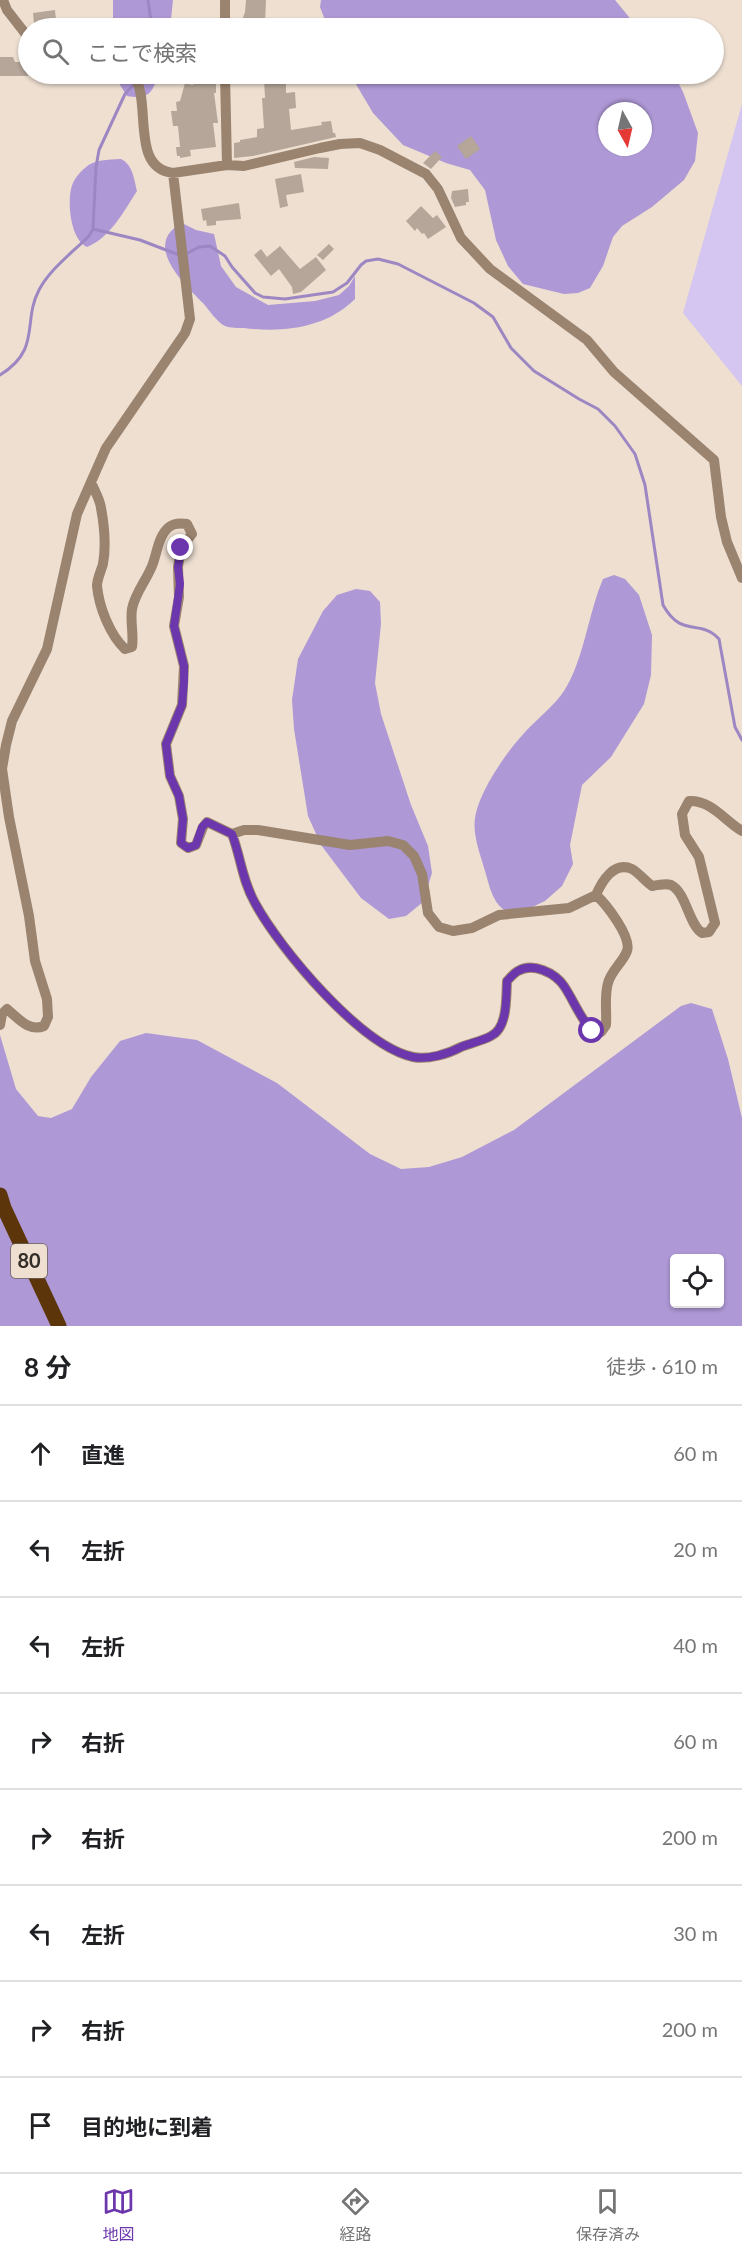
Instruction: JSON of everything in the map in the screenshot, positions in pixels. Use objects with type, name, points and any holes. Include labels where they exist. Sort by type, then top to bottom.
[{"type":"main road","name":"80","points":[[0,1195],[59,1326]]},
{"type":"street","points":[[3,0],[18,24]]},
{"type":"street","points":[[225,0],[225,18]]},
{"type":"street","points":[[138,84],[146,148],[156,167],[166,172],[173,173],[226,165],[244,166],[340,144],[360,143],[380,150],[426,174],[438,189],[461,238],[490,269],[588,340],[614,372],[714,460],[721,517],[727,542],[742,578]]},
{"type":"street","points":[[225,84],[226,165]]},
{"type":"street","points":[[0,1025],[2,1014],[8,1009],[27,1026],[37,1029],[44,1026],[48,1017],[47,999],[35,961],[2,769],[12,720],[47,649],[77,514],[106,448],[185,333],[190,319],[173,173]]},
{"type":"street","points":[[91,482],[101,507],[103,535],[103,562],[97,584],[109,626],[118,643],[125,649],[132,647],[134,638],[132,613],[135,597],[152,567],[159,542],[169,527],[179,523],[187,524],[191,529],[192,534],[181,548],[178,567],[180,584],[174,626],[184,666],[182,705],[166,744],[170,776],[179,796],[183,819],[181,843],[188,848],[196,845],[202,827],[207,822],[232,834],[237,847],[242,876],[250,894],[286,952],[309,978],[368,1035],[398,1052],[415,1058],[448,1054],[473,1042],[493,1036],[505,1012],[507,981],[518,971],[533,968],[543,969],[562,983],[586,1025],[592,1031],[601,1032],[606,1025],[608,1010],[605,995],[609,980],[628,949],[627,939],[621,928],[603,901],[596,895]]},
{"type":"street","points":[[232,834],[244,830],[258,830],[350,845],[388,841],[403,845],[414,856],[422,874],[428,913],[439,927],[453,931],[472,928],[499,915],[570,908],[596,895],[601,882],[614,869],[626,868],[635,870],[652,886],[670,885],[673,887],[685,903],[697,930],[702,933],[709,932],[715,923],[699,857],[685,835],[682,814],[689,801],[699,801],[709,805],[742,831]]},
{"type":"shaded area","points":[[113,0],[173,0],[171,18],[113,18]]},
{"type":"shaded area","points":[[321,0],[615,0],[630,18],[324,18],[320,7]]},
{"type":"shaded area","points":[[155,84],[148,94],[140,97],[127,96],[120,85]]},
{"type":"shaded area","points":[[356,84],[679,84],[698,133],[695,161],[684,180],[652,207],[622,226],[613,237],[603,266],[590,288],[578,293],[564,294],[523,284],[508,266],[496,240],[485,190],[470,170],[446,163],[403,145],[373,113]]},
{"type":"shaded area","points":[[742,104],[742,386],[683,313]]},
{"type":"shaded area","points":[[121,159],[131,169],[137,191],[110,231],[87,247],[81,243],[73,228],[70,198],[73,183],[82,171],[93,163],[101,160]]},
{"type":"shaded area","points":[[182,223],[196,230],[214,234],[221,266],[236,287],[268,305],[315,301],[339,295],[349,286],[355,276],[355,299],[344,309],[331,316],[289,329],[225,326],[186,285],[170,263],[166,252],[166,242],[171,232]]},
{"type":"shaded area","points":[[614,575],[625,579],[639,595],[652,635],[651,675],[644,704],[611,757],[582,785],[570,845],[573,864],[562,886],[545,901],[526,910],[509,913],[499,905],[493,895],[479,850],[475,835],[475,820],[479,803],[496,769],[511,748],[564,691],[581,651],[603,579]]},
{"type":"shaded area","points":[[356,589],[370,591],[380,602],[381,624],[375,683],[381,714],[411,805],[428,846],[432,873],[423,902],[406,916],[389,919],[361,898],[321,845],[308,816],[294,729],[292,700],[298,659],[323,611],[337,595]]},
{"type":"shaded area","points":[[691,1003],[712,1009],[728,1059],[742,1118],[742,1326],[0,1326],[0,1035],[16,1089],[38,1116],[51,1118],[72,1109],[91,1077],[120,1041],[146,1033],[197,1040],[277,1083],[370,1154],[401,1169],[429,1167],[462,1157],[514,1130],[681,1006]]},
{"type":"building","points":[[246,0],[266,0],[265,18],[243,18]]},
{"type":"building","points":[[55,10],[56,18],[34,18],[33,13]]},
{"type":"building","points":[[0,57],[13,57],[15,62],[18,62],[18,76],[0,76]]},
{"type":"building","points":[[185,84],[216,84],[216,93],[214,93],[218,123],[213,123],[216,147],[190,150],[191,156],[180,158],[177,156],[176,147],[180,147],[178,126],[173,126],[171,111],[177,111],[176,102],[180,101]]},
{"type":"building","points":[[264,84],[286,84],[286,93],[295,92],[296,108],[289,109],[291,130],[322,125],[321,122],[331,121],[336,137],[253,156],[234,158],[234,143],[257,137],[257,129],[264,128],[262,98],[265,98]]},
{"type":"building","points":[[471,136],[480,149],[466,159],[457,146]]},
{"type":"building","points":[[435,151],[442,157],[431,169],[423,163]]},
{"type":"building","points":[[314,157],[329,158],[328,169],[295,168],[294,162]]},
{"type":"building","points":[[301,174],[304,192],[286,195],[288,206],[280,208],[275,179]]},
{"type":"building","points":[[468,189],[469,202],[466,202],[466,205],[455,207],[451,198],[452,191]]},
{"type":"building","points":[[239,203],[241,219],[216,221],[216,225],[207,226],[206,220],[203,221],[201,209]]},
{"type":"building","points":[[421,206],[433,218],[437,215],[446,227],[428,239],[424,233],[422,234],[417,228],[415,231],[406,221]]},
{"type":"building","points":[[329,244],[334,249],[323,260],[317,255]]},
{"type":"building","points":[[280,246],[300,269],[316,257],[326,270],[301,292],[293,294],[292,287],[279,269],[271,276],[254,255],[261,249],[267,257]]},
{"type":"waterway","points":[[148,0],[151,18]]},
{"type":"waterway","points":[[0,375],[13,365],[26,345],[34,302],[44,282],[55,268],[89,236],[93,229],[99,150],[125,94],[134,84]]},
{"type":"waterway","points":[[93,229],[140,240],[179,255]]},
{"type":"waterway","points":[[186,254],[199,247],[210,246],[225,256],[255,293],[263,297],[285,299],[333,292],[347,283],[366,261],[378,259],[398,264],[474,303],[493,317],[511,348],[534,371],[598,409],[615,426],[635,454],[645,485],[663,605],[677,622],[705,630],[719,639],[735,727],[742,740]]},
{"type":"route","points":[[181,548],[178,567],[180,584],[174,626],[184,666],[184,681],[182,705],[166,744],[170,776],[179,796],[183,819],[181,843],[188,848],[196,845],[202,827],[207,822],[232,834],[237,847],[242,876],[255,903],[286,952],[309,978],[368,1035],[398,1052],[415,1058],[448,1054],[473,1042],[493,1036],[505,1012],[507,981],[518,971],[533,968],[543,969],[562,983],[586,1025],[592,1031]]}]
